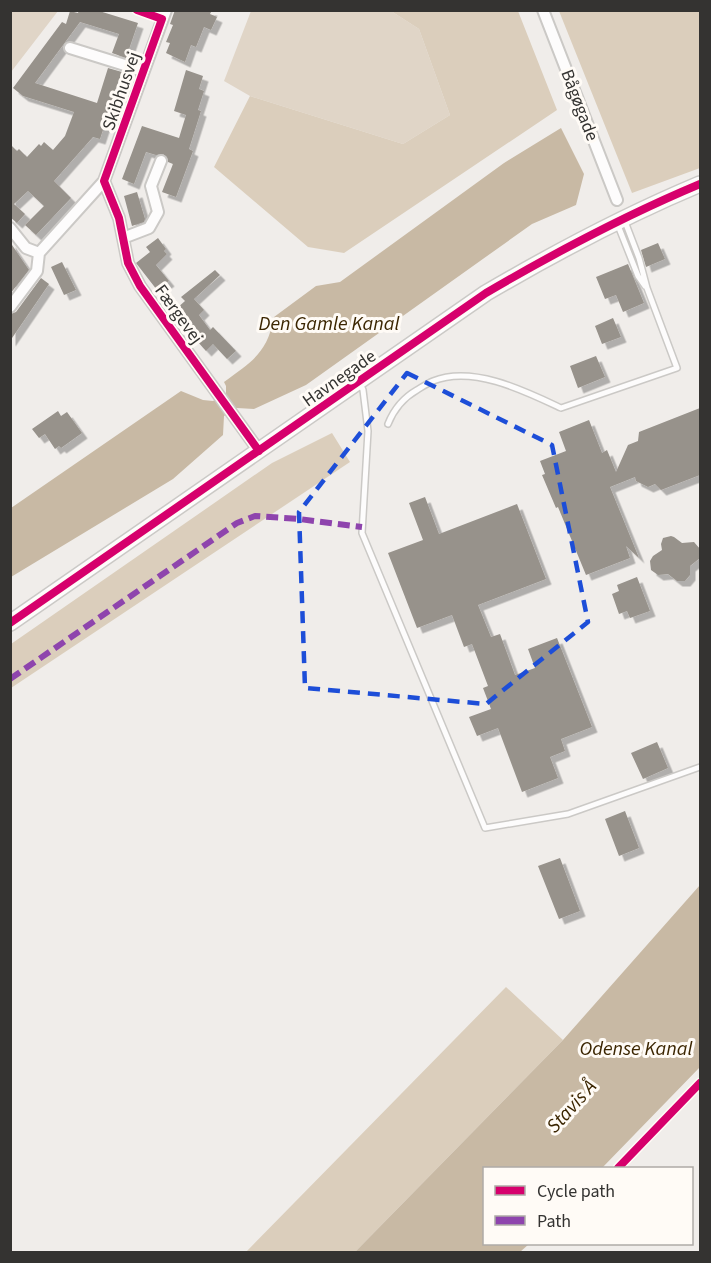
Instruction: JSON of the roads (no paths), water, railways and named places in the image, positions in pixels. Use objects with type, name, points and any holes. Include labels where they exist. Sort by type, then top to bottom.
[{"type":"street","name":"Skibhusvej","points":[[10,307],[37,271],[39,253],[104,181],[166,10]]},
{"type":"street","name":"Bågøgade","points":[[543,10],[617,200]]},
{"type":"street","name":"Skibhusvej","points":[[70,48],[144,71]]},
{"type":"street","points":[[123,238],[149,228],[158,212],[151,186],[161,161]]},
{"type":"street","name":"Færgevej","points":[[104,181],[119,218],[128,263],[141,286],[259,451]]},
{"type":"street","name":"Havnegade","points":[[10,624],[486,293],[568,246],[700,184]]},
{"type":"street","points":[[10,228],[26,248],[39,253]]},
{"type":"lane","points":[[388,424],[393,412],[408,395],[434,380],[457,377],[484,378],[517,388],[561,408],[677,368],[647,288],[638,276],[620,220]]},
{"type":"lane","points":[[359,382],[363,390],[368,431],[362,532],[485,828],[568,814],[700,767]]},
{"type":"water","name":"Den Gamle Kanal","points":[[561,128],[584,174],[576,205],[532,224],[306,385],[254,409],[237,408],[224,416],[223,435],[173,479],[11,577],[11,508],[181,391],[203,400],[213,401],[226,393],[224,382],[257,355],[267,340],[274,317],[316,286],[340,282],[504,163]]},
{"type":"water","name":"Odense Kanal","points":[[700,885],[700,1067],[603,1167],[483,1167],[483,1245],[528,1245],[520,1252],[355,1252],[563,1040]]},
{"type":"water label","name":"Stavis Å","points":[[571,1106]]}]
